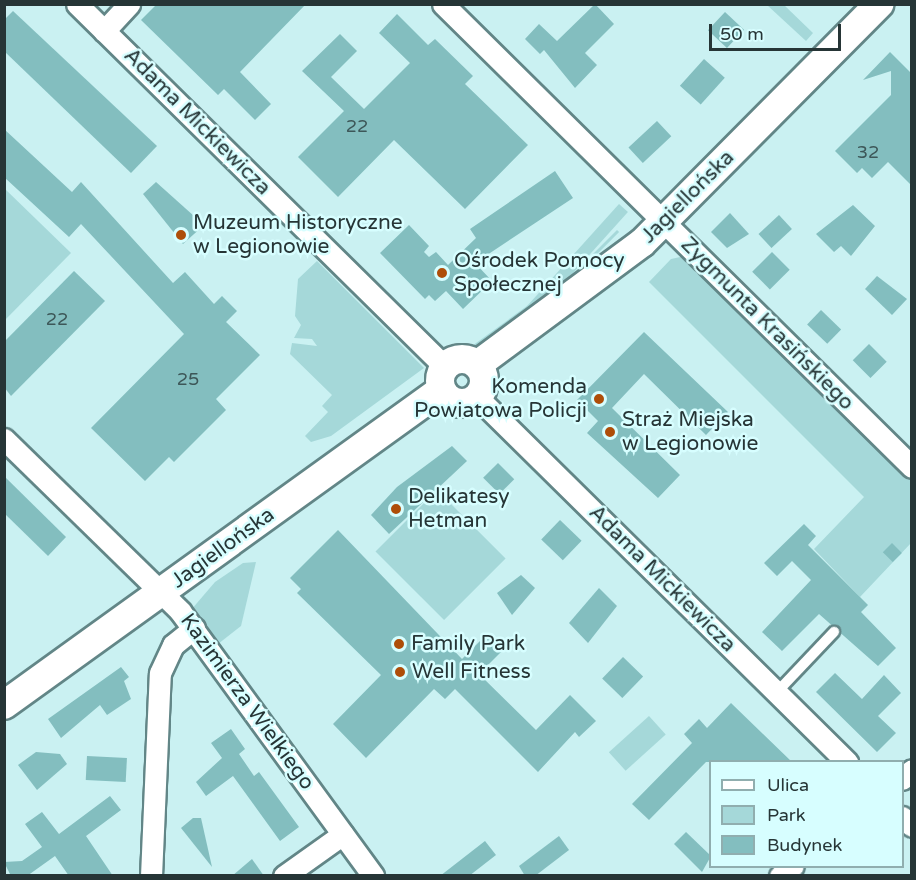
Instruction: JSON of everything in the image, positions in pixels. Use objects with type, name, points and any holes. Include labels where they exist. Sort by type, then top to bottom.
[{"type":"street","name":"Adama Mickiewicza","points":[[77,4],[443,378]]},
{"type":"street","points":[[104,31],[129,4]]},
{"type":"street","name":"Zygmunta Krasińskiego","points":[[443,4],[912,467]]},
{"type":"street","name":"Jagiellońska","points":[[477,365],[618,263],[665,221],[879,4]]},
{"type":"street","points":[[461,359],[477,365],[484,381],[477,397],[454,402],[443,378],[461,359]]},
{"type":"street","name":"Jagiellońska","points":[[4,705],[162,592],[443,378]]},
{"type":"street","name":"Adama Mickiewicza","points":[[477,397],[844,760]]},
{"type":"street","name":"Kazimierza Wielkiego","points":[[4,439],[162,592],[194,628],[373,876]]},
{"type":"street","points":[[151,876],[160,673],[173,645],[194,628]]},
{"type":"street","points":[[284,876],[343,834]]},
{"type":"lane","points":[[777,692],[834,632]]},
{"type":"green space","points":[[767,5],[784,5],[813,33],[806,41]]},
{"type":"green space","points":[[4,188],[71,253],[5,320],[4,320]]},
{"type":"green space","points":[[619,204],[628,212],[536,315],[527,307]]},
{"type":"green space","points":[[617,230],[619,232],[488,363],[486,361]]},
{"type":"green space","points":[[622,237],[628,245],[477,353],[472,346]]},
{"type":"green space","points":[[685,256],[911,481],[911,543],[860,597],[814,549],[864,497],[649,282],[671,259]]},
{"type":"green space","points":[[317,261],[424,368],[331,436],[311,442],[305,436],[328,412],[322,406],[332,395],[290,354],[292,343],[317,346],[312,339],[294,338],[301,325],[295,316],[298,279]]},
{"type":"green space","points":[[437,490],[506,559],[444,620],[375,552]]},
{"type":"green space","points":[[256,562],[241,626],[218,644],[191,610],[215,582],[243,563]]},
{"type":"green space","points":[[649,716],[666,735],[626,771],[609,752]]},
{"type":"building","points":[[157,4],[306,4],[240,72],[271,104],[255,120],[224,89],[218,95],[141,20]]},
{"type":"building","points":[[595,4],[614,24],[585,53],[597,65],[575,88],[544,50],[540,54],[525,39],[539,24],[557,41]]},
{"type":"building","points":[[13,11],[157,146],[131,173],[4,51],[4,20]]},
{"type":"building","points":[[725,12],[744,30],[727,48],[708,30]]},
{"type":"building","points":[[397,14],[428,45],[435,39],[473,76],[465,84],[528,145],[465,209],[394,140],[338,197],[298,157],[344,111],[302,71],[340,34],[357,51],[331,77],[364,109],[410,63],[379,33]]},
{"type":"building","points":[[890,52],[912,74],[912,186],[888,162],[872,178],[862,168],[857,173],[835,151],[891,95],[891,71],[863,80]]},
{"type":"building","points":[[704,59],[725,78],[701,104],[680,86]]},
{"type":"building","points":[[657,121],[671,136],[643,163],[628,148]]},
{"type":"building","points":[[4,129],[72,192],[81,182],[173,283],[185,272],[214,304],[222,296],[237,311],[226,322],[260,355],[216,399],[226,410],[174,462],[169,457],[145,481],[91,428],[184,334],[81,224],[69,237],[4,177]]},
{"type":"building","points":[[555,171],[573,198],[475,263],[492,281],[463,309],[446,291],[435,301],[429,295],[425,299],[380,253],[409,225],[429,246],[424,252],[429,257],[436,252],[448,265],[476,238],[470,229]]},
{"type":"building","points":[[156,182],[204,225],[183,244],[143,194]]},
{"type":"building","points":[[853,205],[875,226],[851,256],[841,246],[834,252],[816,234]]},
{"type":"building","points":[[730,213],[749,234],[727,248],[711,232]]},
{"type":"building","points":[[779,215],[792,229],[771,248],[759,234]]},
{"type":"building","points":[[772,252],[790,270],[770,289],[752,272]]},
{"type":"building","points":[[74,271],[105,301],[11,396],[4,387],[4,342]]},
{"type":"building","points":[[877,276],[907,299],[892,315],[865,289]]},
{"type":"building","points":[[821,310],[841,329],[827,344],[807,324]]},
{"type":"building","points":[[644,332],[728,412],[706,435],[644,374],[612,408],[680,475],[658,498],[587,433],[598,421],[577,400]]},
{"type":"building","points":[[869,344],[887,362],[870,378],[853,360]]},
{"type":"building","points":[[452,446],[467,461],[389,534],[371,515],[397,487]]},
{"type":"building","points":[[498,463],[514,479],[499,494],[483,478]]},
{"type":"building","points":[[4,476],[66,537],[48,556],[4,513]]},
{"type":"building","points":[[560,520],[582,541],[563,560],[541,539]]},
{"type":"building","points":[[804,524],[816,536],[808,545],[868,605],[861,612],[896,648],[878,666],[819,614],[782,651],[762,632],[811,580],[792,561],[777,576],[764,563]]},
{"type":"building","name":"Family Park","points":[[338,530],[462,659],[488,633],[504,649],[479,674],[536,730],[570,695],[596,721],[579,737],[575,732],[538,772],[455,689],[445,699],[434,689],[366,758],[333,724],[381,675],[297,593],[301,589],[290,578]]},
{"type":"building","points":[[892,543],[902,553],[893,562],[883,552]]},
{"type":"building","points":[[521,575],[535,588],[512,615],[497,593]]},
{"type":"building","points":[[599,588],[617,606],[588,643],[569,623]]},
{"type":"building","points":[[623,657],[643,676],[622,698],[602,679]]},
{"type":"building","points":[[121,667],[129,677],[124,681],[131,699],[107,715],[100,705],[61,738],[48,719]]},
{"type":"building","points":[[835,673],[862,699],[884,675],[901,693],[878,716],[896,733],[877,752],[816,692]]},
{"type":"building","points":[[731,703],[790,760],[709,760],[649,820],[632,804],[692,743],[684,734],[699,719],[707,728]]},
{"type":"building","points":[[231,729],[245,749],[239,754],[254,776],[259,772],[299,827],[280,841],[233,776],[206,796],[196,782],[222,758],[211,743]]},
{"type":"building","points":[[36,752],[60,754],[67,764],[37,790],[18,765]]},
{"type":"building","points":[[87,756],[127,758],[126,782],[86,780]]},
{"type":"building","points":[[110,796],[121,810],[86,836],[113,876],[69,876],[55,856],[27,876],[11,876],[4,862],[22,861],[42,847],[25,824],[42,812],[59,834]]},
{"type":"building","points":[[193,818],[201,818],[212,867],[181,828]]},
{"type":"building","points":[[686,832],[709,854],[709,860],[702,872],[674,844]]},
{"type":"building","points":[[559,836],[569,850],[535,876],[525,876],[519,866]]},
{"type":"building","points":[[485,841],[496,855],[469,876],[440,876]]},
{"type":"building","points":[[252,859],[264,876],[232,876]]},
{"type":"place","name":"Muzeum Historyczne w Legionowie","points":[[181,235]]},
{"type":"place","name":"Ośrodek Pomocy Społecznej","points":[[442,273]]},
{"type":"place","name":"Komenda Powiatowa Policji","points":[[599,399]]},
{"type":"place","name":"Straż Miejska w Legionowie","points":[[610,432]]},
{"type":"place","name":"Delikatesy Hetman","points":[[396,509]]},
{"type":"place","name":"Family Park","points":[[399,644]]},
{"type":"place","name":"Well Fitness","points":[[400,672]]}]
